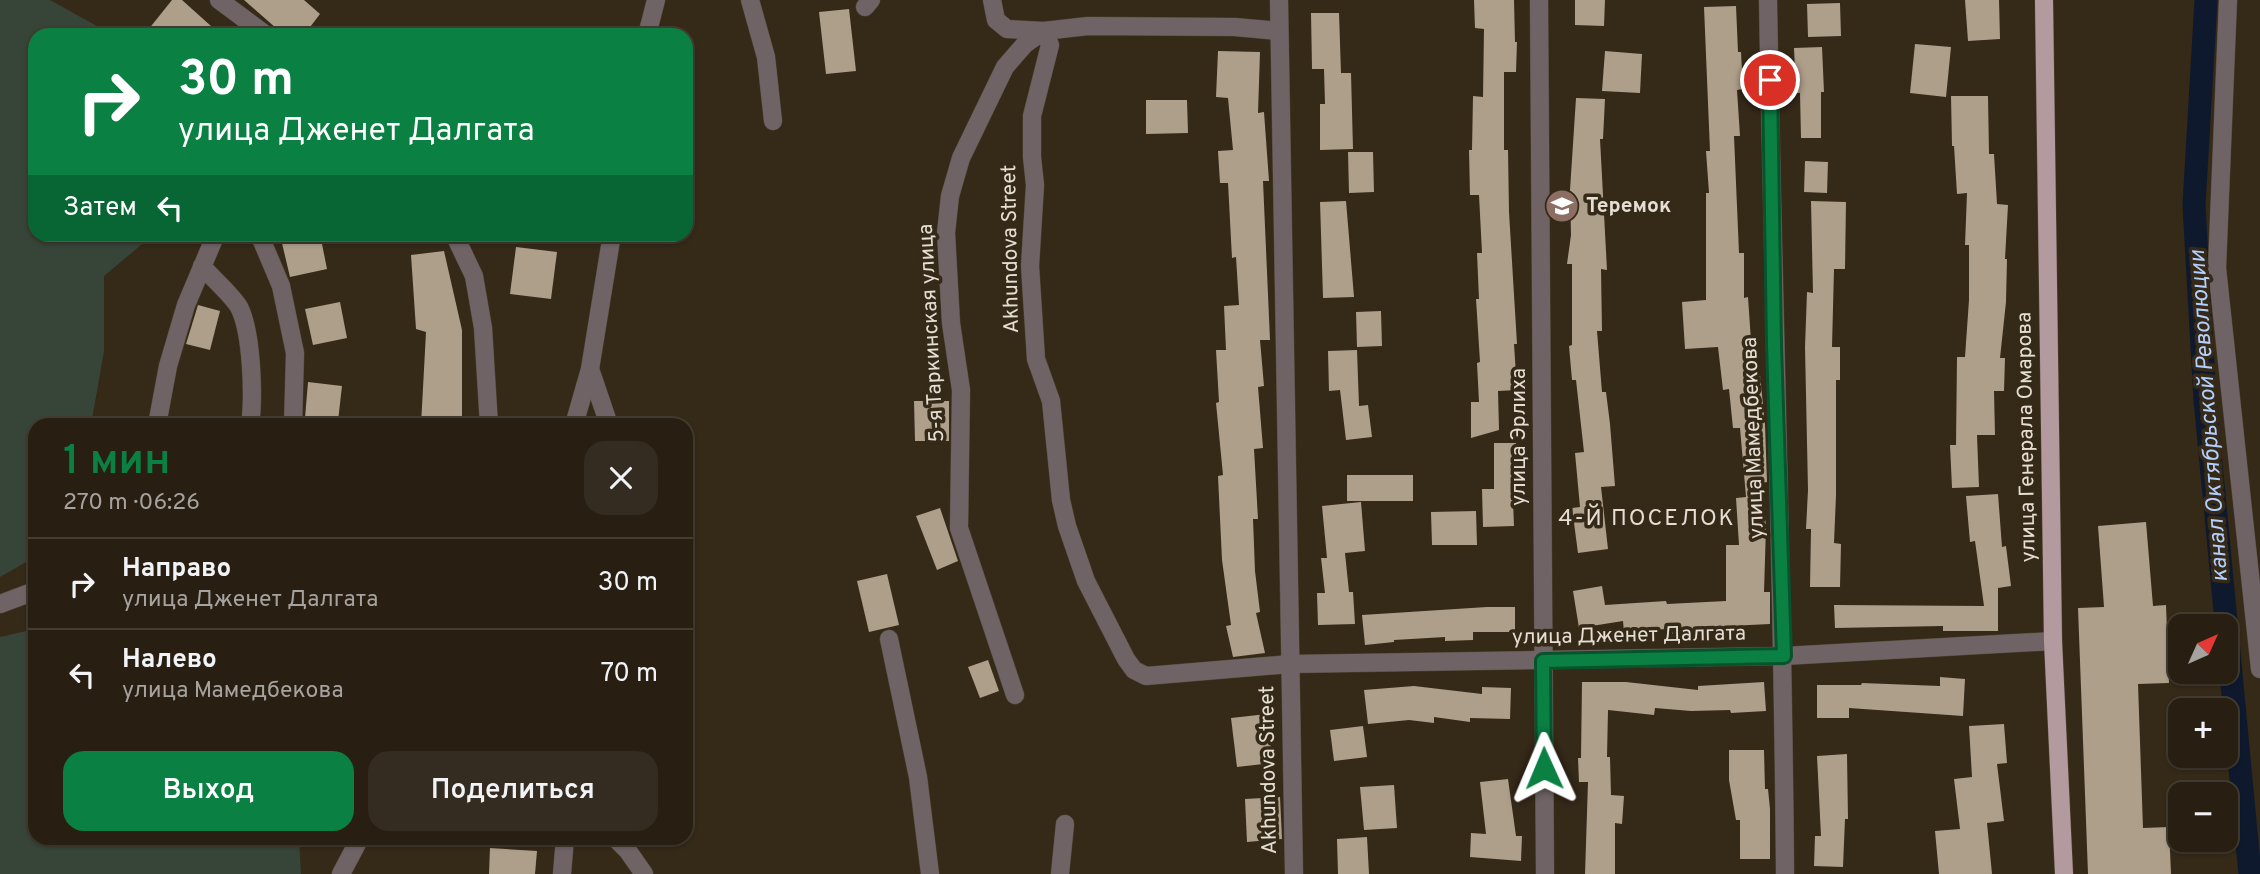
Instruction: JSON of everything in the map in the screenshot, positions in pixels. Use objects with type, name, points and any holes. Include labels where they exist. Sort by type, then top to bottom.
[{"type":"main road","name":"улица Генерала Омарова","points":[[2043,0],[2051,641],[2062,874]]},
{"type":"street","points":[[219,0],[257,28]]},
{"type":"street","points":[[649,28],[656,0]]},
{"type":"street","points":[[750,0],[766,57],[772,121]]},
{"type":"street","points":[[992,0],[992,8],[1001,25],[1007,29],[1044,31],[1088,26],[1235,27],[1279,31]]},
{"type":"street","name":"Akhundova Street","points":[[1279,0],[1294,874]]},
{"type":"street","name":"улица Эрлиха","points":[[1539,0],[1545,874]]},
{"type":"street","name":"улица Мамедбекова","points":[[1769,0],[1774,345],[1784,656],[1785,874]]},
{"type":"street","points":[[2228,0],[2217,268],[2260,669]]},
{"type":"street","name":"Akhundova Street","points":[[1044,31],[1050,45],[1032,116],[1035,185],[1030,266],[1031,305],[1036,359],[1051,401],[1061,500],[1086,580],[1126,659],[1134,670],[1146,676],[1290,664]]},
{"type":"street","name":"5-я Таркинская улица","points":[[1015,695],[959,528],[961,390],[951,323],[946,233],[950,196],[961,158],[1005,67],[1025,44],[1044,31]]},
{"type":"street","points":[[158,418],[168,366],[186,305],[212,242]]},
{"type":"street","points":[[262,242],[281,286],[295,353],[293,418]]},
{"type":"street","points":[[458,242],[474,276],[483,328],[489,418]]},
{"type":"street","points":[[575,418],[590,369],[611,242]]},
{"type":"street","points":[[202,266],[239,307],[250,350],[250,418]]},
{"type":"street","points":[[590,369],[607,418]]},
{"type":"street","points":[[0,604],[28,594]]},
{"type":"street","points":[[889,639],[918,777],[930,874]]},
{"type":"street","name":"улица Дженет Далгата","points":[[1290,664],[1784,656],[2051,641]]},
{"type":"street","points":[[1060,874],[1065,824]]},
{"type":"street","points":[[341,874],[356,845]]},
{"type":"street","points":[[562,874],[564,845]]},
{"type":"street","points":[[622,845],[644,874]]},
{"type":"green space","points":[[0,0],[50,0],[100,28],[28,28],[28,242],[145,242],[104,276],[104,351],[92,418],[28,418],[28,561],[0,577]]},
{"type":"green space","points":[[28,631],[28,845],[299,845],[301,874],[0,874],[0,637]]},
{"type":"building","points":[[172,0],[182,0],[213,28],[150,28]]},
{"type":"building","points":[[244,0],[304,0],[320,14],[309,28],[276,28]]},
{"type":"building","points":[[1474,0],[1514,0],[1516,72],[1504,72],[1504,150],[1508,150],[1517,390],[1498,391],[1499,430],[1471,438],[1471,402],[1479,402],[1477,363],[1480,362],[1476,299],[1479,299],[1477,253],[1482,253],[1479,195],[1470,195],[1469,150],[1472,150],[1473,96],[1483,97],[1484,29],[1475,28]]},
{"type":"building","points":[[1575,0],[1605,0],[1604,26],[1575,25]]},
{"type":"building","points":[[1965,0],[1999,0],[2000,39],[1968,41]]},
{"type":"building","points":[[1840,3],[1841,36],[1808,37],[1807,4]]},
{"type":"building","points":[[1736,6],[1743,89],[1737,90],[1740,136],[1734,136],[1739,253],[1744,253],[1744,298],[1748,297],[1752,356],[1758,355],[1765,425],[1767,482],[1762,483],[1766,527],[1764,592],[1770,592],[1770,624],[1729,626],[1729,630],[1692,634],[1666,634],[1666,629],[1624,632],[1623,621],[1579,628],[1573,591],[1602,586],[1605,605],[1726,601],[1726,545],[1739,545],[1736,498],[1746,497],[1740,428],[1733,428],[1729,389],[1723,390],[1718,347],[1685,349],[1682,302],[1706,300],[1706,193],[1709,193],[1706,151],[1710,151],[1704,7]]},
{"type":"building","points":[[849,9],[856,71],[826,74],[819,12]]},
{"type":"building","points":[[1311,13],[1339,13],[1341,73],[1351,73],[1353,149],[1320,150],[1320,104],[1325,104],[1324,69],[1312,69]]},
{"type":"building","points":[[1915,44],[1951,47],[1946,97],[1910,93]]},
{"type":"building","points":[[1822,47],[1824,92],[1821,92],[1821,138],[1801,138],[1800,93],[1796,93],[1794,48]]},
{"type":"building","points":[[1218,51],[1260,52],[1258,113],[1264,112],[1269,181],[1263,181],[1270,340],[1260,340],[1264,386],[1258,387],[1263,448],[1254,449],[1258,519],[1253,519],[1260,612],[1256,613],[1265,653],[1233,657],[1226,626],[1231,625],[1222,560],[1218,476],[1223,475],[1216,403],[1219,402],[1216,350],[1226,350],[1224,306],[1239,305],[1236,257],[1232,258],[1228,183],[1220,183],[1218,151],[1233,150],[1228,98],[1216,97]]},
{"type":"building","points":[[1605,51],[1642,54],[1640,93],[1602,91]]},
{"type":"building","points":[[1951,96],[1988,96],[1989,154],[1994,154],[1997,204],[2008,205],[2006,302],[2000,358],[2005,358],[2004,391],[1994,391],[1995,435],[1977,435],[1979,487],[1952,488],[1950,445],[1956,445],[1957,357],[1965,357],[1969,245],[1965,245],[1967,193],[1957,194]]},
{"type":"building","points":[[1576,98],[1605,99],[1603,139],[1600,139],[1607,270],[1601,269],[1602,331],[1597,331],[1602,392],[1606,392],[1610,424],[1615,486],[1601,487],[1608,549],[1578,553],[1572,508],[1580,507],[1575,453],[1584,452],[1576,380],[1572,380],[1569,346],[1572,345],[1572,264],[1567,264],[1571,235],[1570,190]]},
{"type":"building","points":[[1146,100],[1187,100],[1188,133],[1146,134]]},
{"type":"building","points":[[1348,152],[1373,152],[1374,192],[1349,193]]},
{"type":"building","points":[[1805,161],[1828,162],[1827,193],[1804,192]]},
{"type":"building","points":[[1346,201],[1354,297],[1323,298],[1320,202]]},
{"type":"building","points":[[1811,201],[1846,202],[1845,269],[1834,269],[1832,347],[1840,347],[1840,380],[1836,380],[1834,543],[1841,544],[1840,587],[1810,587],[1811,529],[1806,529],[1808,490],[1805,347],[1807,292],[1813,293]]},
{"type":"building","points":[[282,242],[322,242],[327,269],[290,277]]},
{"type":"building","points":[[516,247],[557,252],[551,299],[510,294]]},
{"type":"building","points":[[444,251],[462,330],[462,418],[421,418],[426,332],[416,329],[411,255]]},
{"type":"building","points":[[340,302],[347,338],[313,345],[305,309]]},
{"type":"building","points":[[198,305],[220,311],[210,350],[186,344]]},
{"type":"building","points":[[1381,311],[1382,346],[1357,347],[1356,312]]},
{"type":"building","points":[[1357,350],[1359,406],[1368,405],[1372,437],[1346,440],[1340,390],[1329,391],[1328,351]]},
{"type":"building","points":[[308,382],[342,386],[338,418],[305,418]]},
{"type":"building","points":[[914,401],[949,401],[949,441],[915,441]]},
{"type":"building","points":[[1494,443],[1516,443],[1516,475],[1512,475],[1514,526],[1483,527],[1482,489],[1494,489]]},
{"type":"building","points":[[1347,475],[1413,475],[1413,501],[1347,501]]},
{"type":"building","points":[[1998,494],[2002,547],[2006,546],[2011,586],[1998,588],[1998,631],[1943,631],[1943,626],[1835,628],[1834,605],[1984,606],[1975,541],[1970,542],[1966,496]]},
{"type":"building","points":[[1361,502],[1365,551],[1345,553],[1349,592],[1353,592],[1355,624],[1318,625],[1317,593],[1325,593],[1321,558],[1327,558],[1322,506]]},
{"type":"building","points":[[940,508],[958,561],[937,570],[916,516]]},
{"type":"building","points":[[1476,511],[1477,545],[1432,545],[1431,512]]},
{"type":"building","points":[[2146,522],[2153,606],[2166,605],[2168,683],[2138,684],[2143,828],[2168,827],[2171,874],[2088,874],[2078,608],[2104,607],[2098,526]]},
{"type":"building","points":[[887,574],[899,625],[869,632],[857,581]]},
{"type":"building","points":[[1515,607],[1515,632],[1473,632],[1473,640],[1445,641],[1445,637],[1365,645],[1362,615]]},
{"type":"building","points":[[988,660],[999,691],[980,698],[968,667]]},
{"type":"building","points":[[1940,677],[1965,679],[1963,716],[1849,708],[1849,718],[1817,718],[1817,685],[1862,683],[1940,686]]},
{"type":"building","points":[[1582,682],[1626,682],[1698,690],[1698,686],[1764,682],[1766,711],[1731,713],[1730,710],[1655,708],[1654,715],[1608,710],[1607,757],[1610,757],[1611,795],[1624,796],[1622,824],[1615,823],[1615,874],[1585,874],[1588,782],[1579,782],[1578,758],[1581,758]]},
{"type":"building","points":[[1414,686],[1482,694],[1482,687],[1511,688],[1510,719],[1470,718],[1470,722],[1434,717],[1434,723],[1409,720],[1368,724],[1364,690]]},
{"type":"building","points":[[1267,714],[1273,763],[1237,767],[1231,718]]},
{"type":"building","points":[[2004,724],[2007,763],[1997,764],[2004,821],[1987,823],[1992,874],[1939,874],[1935,831],[1960,829],[1954,779],[1972,777],[1969,726]]},
{"type":"building","points":[[1363,726],[1367,757],[1334,761],[1330,730]]},
{"type":"building","points":[[1729,750],[1764,750],[1765,789],[1768,789],[1770,809],[1770,859],[1740,859],[1740,820],[1736,820],[1729,780]]},
{"type":"building","points":[[1847,754],[1848,819],[1845,819],[1843,867],[1814,866],[1815,836],[1821,836],[1817,756]]},
{"type":"building","points":[[1508,779],[1516,836],[1522,836],[1521,861],[1470,857],[1471,833],[1486,834],[1480,782]]},
{"type":"building","points":[[1394,785],[1397,828],[1364,830],[1360,787]]},
{"type":"building","points":[[1280,797],[1282,839],[1247,842],[1245,799]]},
{"type":"building","points":[[1367,837],[1369,874],[1338,874],[1337,839]]},
{"type":"building","points":[[490,848],[537,851],[535,874],[489,874]]},
{"type":"waterway","name":"канал Октябрьской Революции","points":[[2206,0],[2194,205],[2205,400],[2250,874]]},
{"type":"place","name":"Теремок","points":[[1562,206]]},
{"type":"district","name":"4-Й ПОСЕЛОК","points":[[1647,519]]},
{"type":"route","points":[[1544,768],[1543,661],[1784,656],[1774,345],[1770,80]]}]
